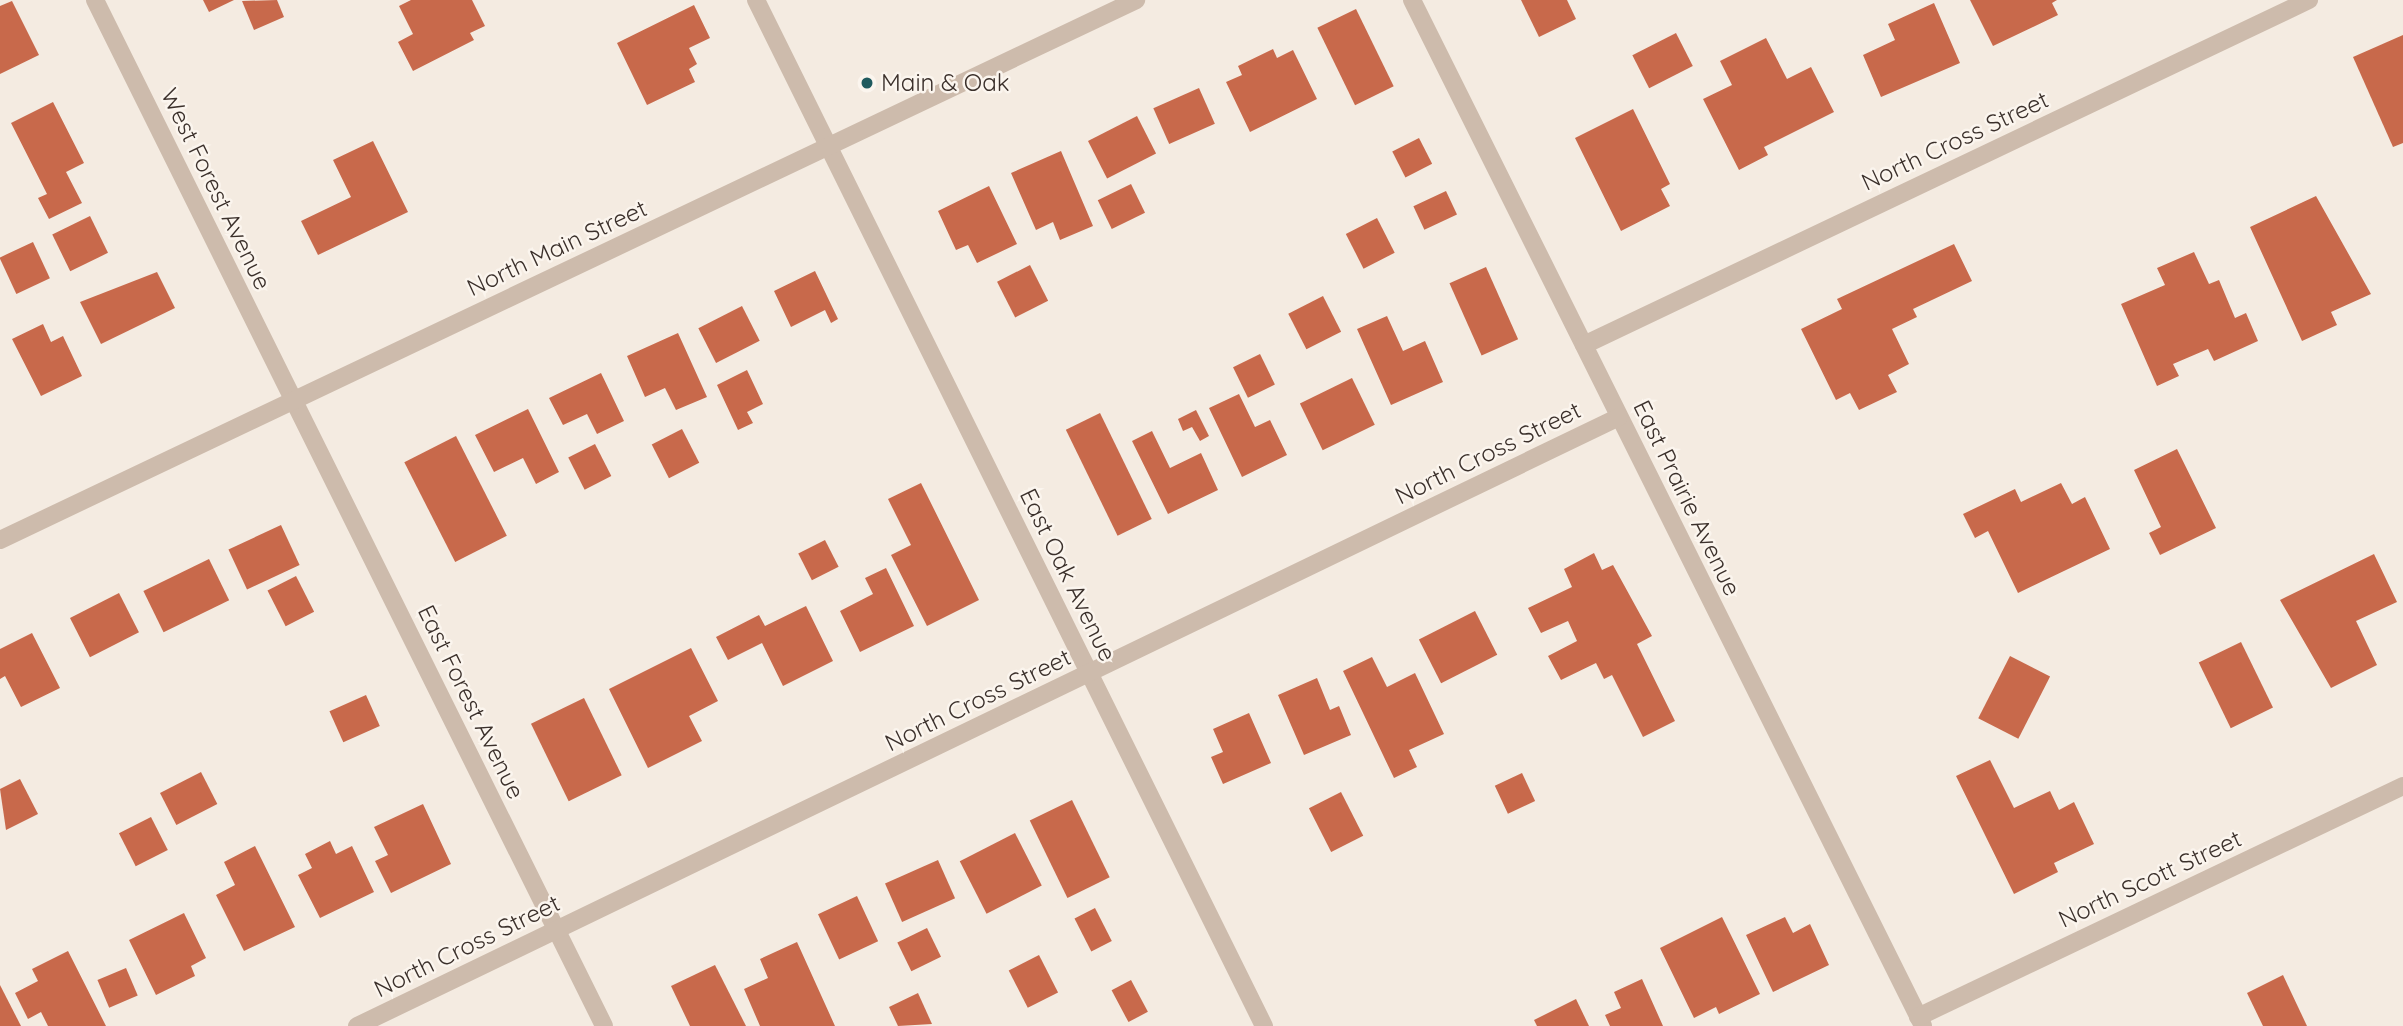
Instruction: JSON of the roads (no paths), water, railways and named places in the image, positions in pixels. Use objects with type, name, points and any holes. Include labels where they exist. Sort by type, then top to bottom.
[{"type":"street","name":"West Forest Avenue","points":[[95,0],[294,400]]},
{"type":"street","name":"East Oak Avenue","points":[[756,0],[1264,1026]]},
{"type":"street","name":"North Main Street","points":[[0,540],[1136,0]]},
{"type":"street","name":"East Prairie Avenue","points":[[1412,0],[1921,1021]]},
{"type":"street","name":"North Cross Street","points":[[1584,345],[2309,0]]},
{"type":"street","name":"East Forest Avenue","points":[[294,400],[604,1026]]},
{"type":"street","name":"North Cross Street","points":[[357,1026],[1619,417]]},
{"type":"street","name":"North Scott Street","points":[[1921,1021],[2403,786]]},
{"type":"place","name":"Main & Oak","points":[[867,83]]}]
